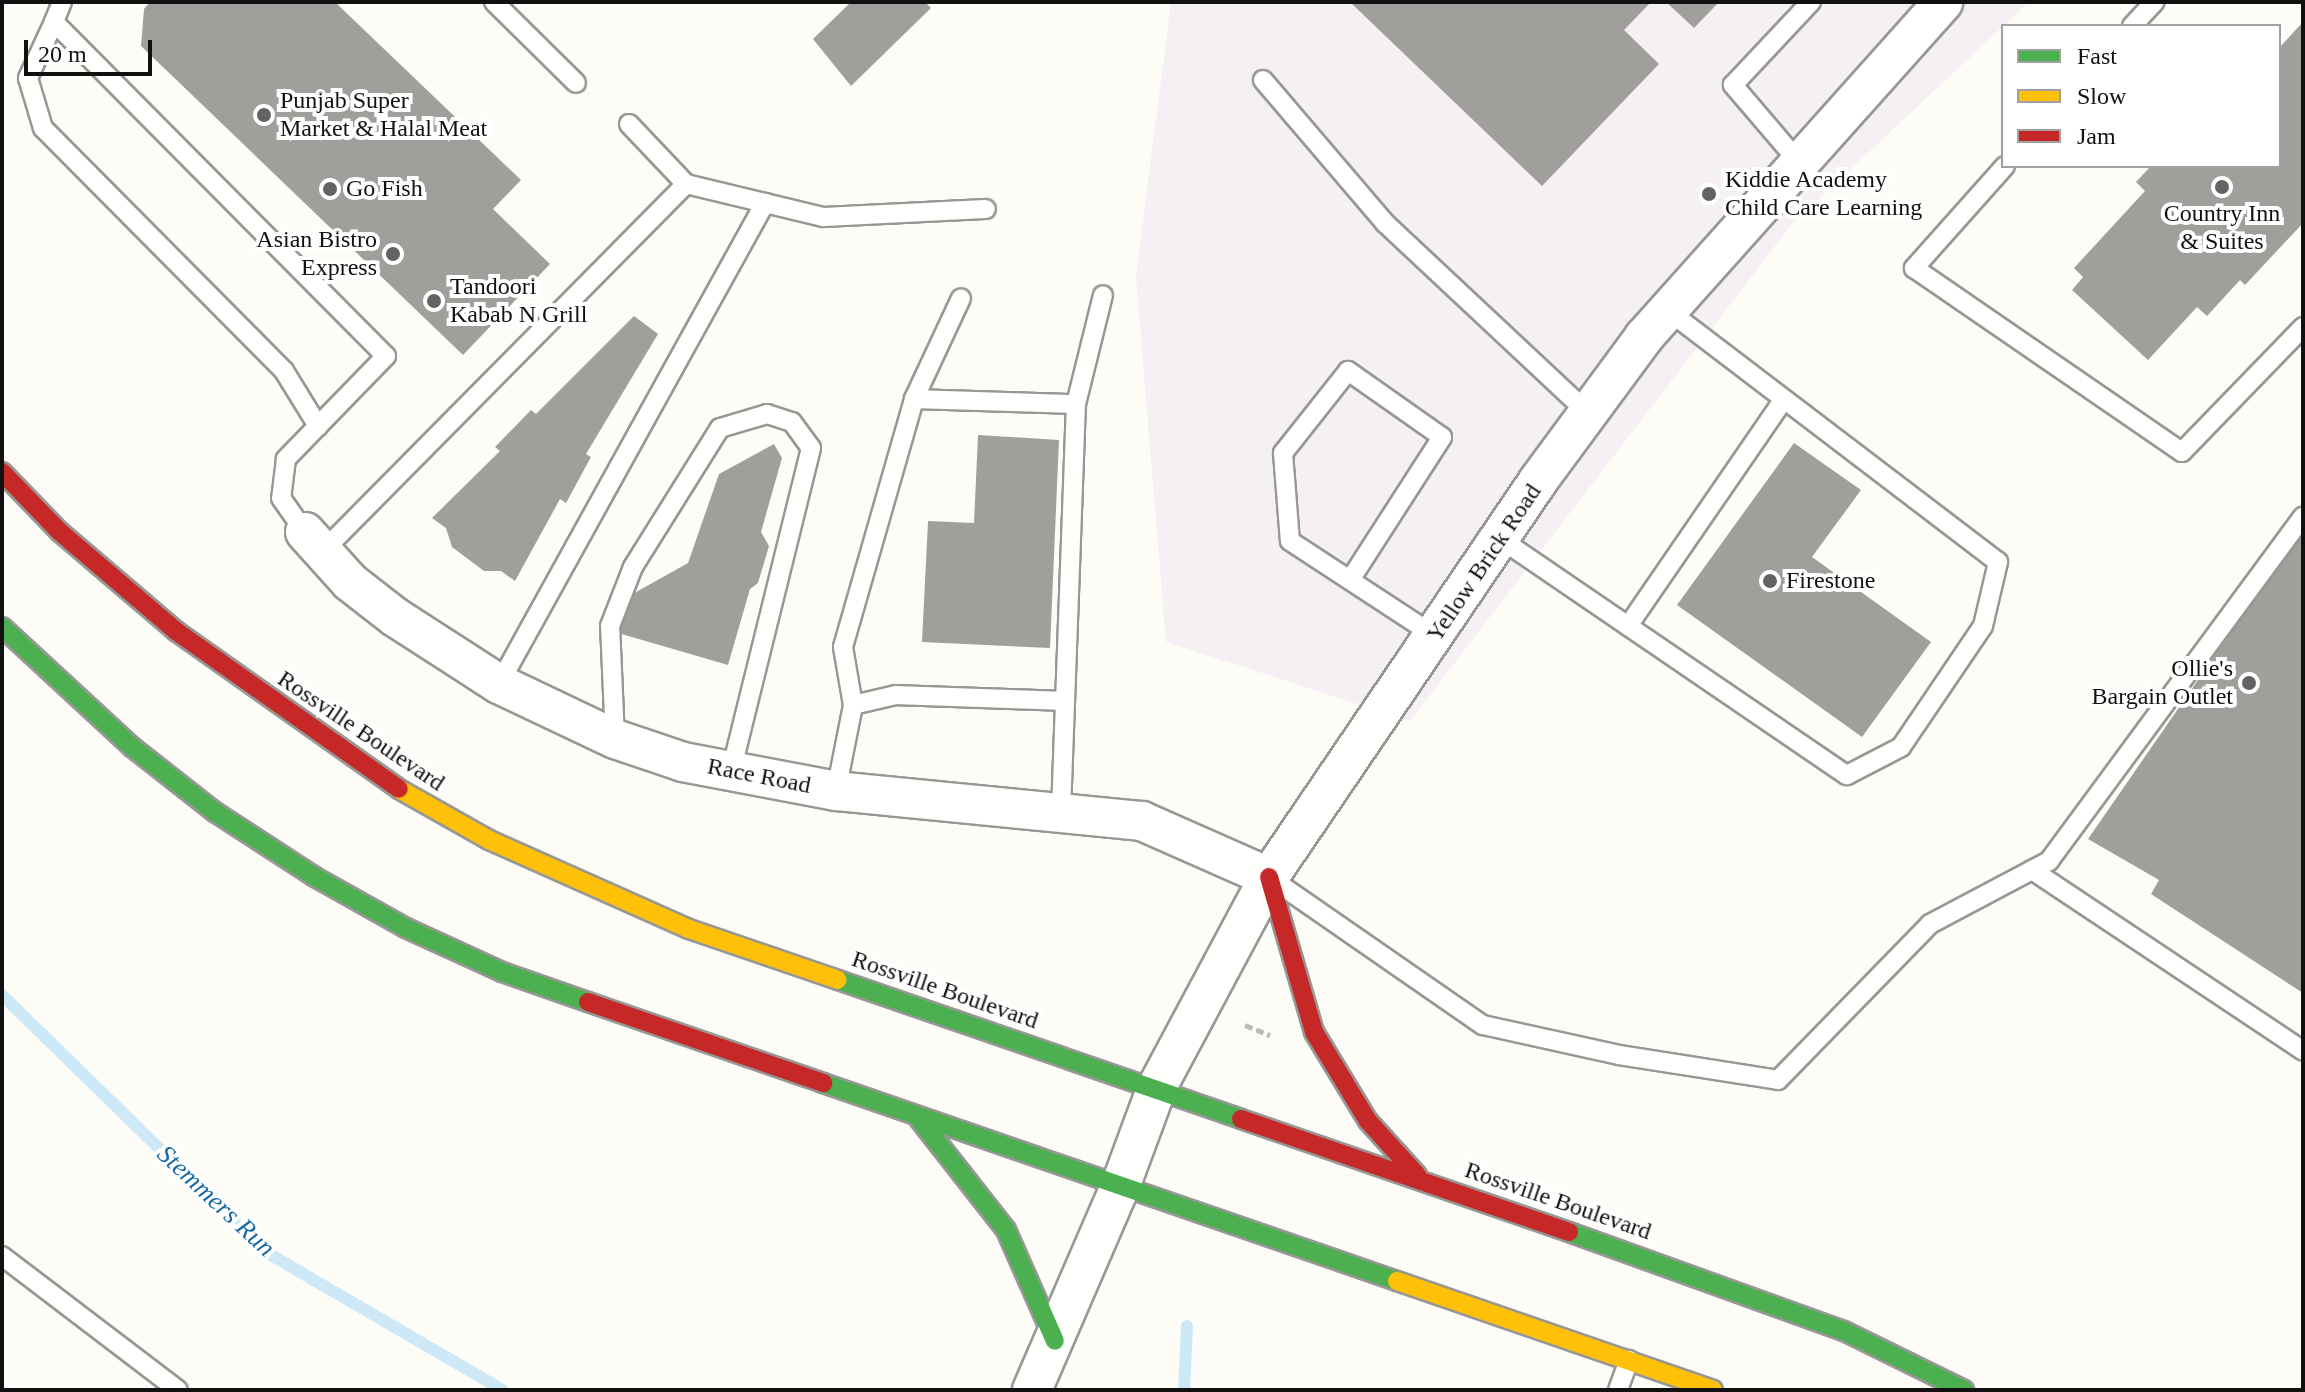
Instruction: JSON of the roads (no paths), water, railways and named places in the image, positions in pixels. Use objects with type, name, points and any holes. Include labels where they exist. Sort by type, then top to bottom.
[{"type":"main road","name":"Rossville Boulevard","points":[[2,472],[60,532],[176,631],[384,780],[489,840],[689,929],[1157,1087],[1747,1293],[1844,1331],[1964,1390]]},
{"type":"main road","points":[[2,627],[122,738],[215,812],[406,928],[593,1007],[1713,1390]]},
{"type":"main road","points":[[1269,877],[1314,1032],[1368,1121],[1422,1180]]},
{"type":"main road","points":[[917,1117],[966,1173],[1010,1236],[1055,1341]]},
{"type":"street","name":"Yellow Brick Road","points":[[1032,1390],[1120,1187],[1157,1087],[1269,877],[1499,538],[1588,413],[1667,310],[1797,160],[1943,2]]},
{"type":"street","name":"Race Road","points":[[314,542],[350,582],[395,617],[499,684],[615,739],[731,771],[836,791],[1142,821],[1269,877]]},
{"type":"lane","points":[[62,2],[28,78],[43,128],[284,371],[318,426]]},
{"type":"lane","points":[[494,2],[576,83]]},
{"type":"lane","points":[[1797,160],[1733,85],[1811,2]]},
{"type":"lane","points":[[2134,24],[2154,2]]},
{"type":"lane","points":[[54,22],[386,356],[286,459],[281,498],[314,542],[686,184]]},
{"type":"lane","points":[[1263,80],[1385,223],[1588,413]]},
{"type":"lane","points":[[629,124],[686,184],[823,217],[986,209]]},
{"type":"lane","points":[[2003,168],[1914,268],[2182,452],[2303,327]]},
{"type":"lane","points":[[499,684],[765,203]]},
{"type":"lane","points":[[1061,812],[1076,404],[1103,295]]},
{"type":"lane","points":[[836,791],[853,705],[843,647],[914,399],[961,298]]},
{"type":"lane","points":[[1499,538],[1847,775],[1901,747],[1983,626],[1998,562],[1667,310]]},
{"type":"lane","points":[[1350,580],[1442,437],[1348,371],[1283,453],[1290,541],[1435,636]]},
{"type":"lane","points":[[914,399],[1076,404]]},
{"type":"lane","points":[[1628,626],[1784,399]]},
{"type":"lane","points":[[615,739],[610,626],[633,567],[720,428],[767,414],[792,422],[811,448],[731,771]]},
{"type":"lane","points":[[1269,877],[1483,1025],[1619,1055],[1778,1080],[1930,924],[2049,861],[2303,516]]},
{"type":"lane","points":[[853,705],[896,695],[1065,701]]},
{"type":"lane","points":[[2032,870],[2303,1051]]},
{"type":"lane","points":[[2,1256],[178,1390]]},
{"type":"lane","points":[[1618,1390],[1629,1360]]},
{"type":"waterway","name":"Stemmers Run","points":[[2,995],[264,1251],[503,1390]]},
{"type":"waterway","points":[[1184,1390],[1187,1326]]},
{"type":"place","name":"Punjab Super Market & Halal Meat","points":[[264,115]]},
{"type":"place","name":"Country Inn & Suites","points":[[2222,187]]},
{"type":"place","name":"Go Fish","points":[[330,189]]},
{"type":"place","name":"Kiddie Academy Child Care Learning","points":[[1709,194]]},
{"type":"place","name":"Asian Bistro Express","points":[[393,254]]},
{"type":"place","name":"Tandoori Kabab N Grill","points":[[434,301]]},
{"type":"place","name":"Firestone","points":[[1770,581]]},
{"type":"place","name":"Ollie's Bargain Outlet","points":[[2249,683]]}]
